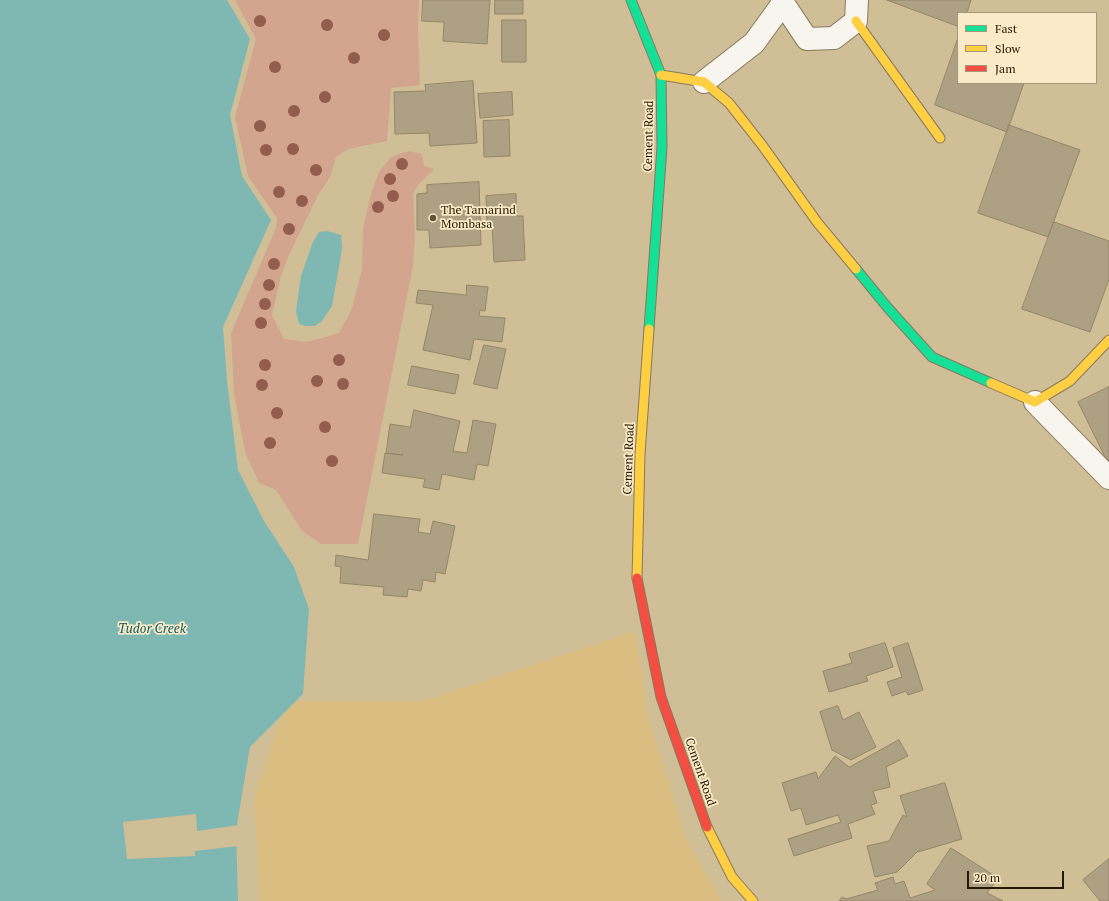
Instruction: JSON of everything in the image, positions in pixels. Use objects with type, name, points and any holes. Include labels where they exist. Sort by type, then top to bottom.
[{"type":"main road","name":"Cement Road","points":[[630,0],[661,75],[662,148],[640,454],[637,581],[661,697],[704,820],[732,877],[754,901]]},
{"type":"main road","points":[[856,21],[940,138]]},
{"type":"main road","points":[[661,75],[704,82],[729,103],[762,145],[817,222],[888,308],[932,357],[1035,402],[1070,381],[1109,340]]},
{"type":"street","points":[[704,82],[754,43],[782,2],[807,39],[834,38],[856,21],[857,0]]},
{"type":"street","points":[[1035,402],[1109,478]]},
{"type":"shaded area","points":[[235,0],[419,0],[418,30],[420,85],[391,88],[387,141],[348,149],[336,157],[330,177],[318,195],[289,255],[281,276],[272,315],[284,339],[305,342],[339,333],[351,311],[362,270],[363,228],[371,194],[379,172],[391,157],[409,151],[422,154],[424,166],[434,169],[418,185],[413,194],[415,235],[413,266],[358,544],[321,544],[302,531],[276,490],[259,483],[245,452],[234,393],[231,333],[276,228],[277,218],[248,176],[235,117],[256,39]]},
{"type":"shaded area","points":[[635,631],[648,716],[687,841],[722,901],[260,901],[254,799],[286,701],[423,701]]},
{"type":"water","name":"Tudor Creek","points":[[0,0],[227,0],[250,39],[230,115],[242,176],[271,220],[223,327],[227,381],[238,470],[264,521],[294,567],[309,609],[303,694],[250,747],[236,830],[238,901],[0,901]]},
{"type":"water","points":[[327,231],[341,235],[342,247],[332,306],[322,321],[315,326],[306,326],[299,324],[296,311],[301,276],[313,242],[319,232]]},
{"type":"pier","points":[[196,814],[197,831],[239,825],[238,846],[195,851],[195,856],[127,859],[123,822]]},
{"type":"building","points":[[423,0],[490,0],[487,44],[443,41],[444,22],[422,21]]},
{"type":"building","points":[[495,0],[523,0],[523,14],[495,14]]},
{"type":"building","points":[[887,0],[971,0],[967,12],[957,12],[957,26]]},
{"type":"building","points":[[502,20],[526,20],[526,62],[502,62]]},
{"type":"building","points":[[957,41],[957,84],[1024,84],[1007,132],[935,105]]},
{"type":"building","points":[[473,81],[477,143],[430,146],[429,133],[395,134],[394,92],[426,91],[425,85]]},
{"type":"building","points":[[512,92],[513,115],[480,118],[478,94]]},
{"type":"building","points":[[509,120],[510,156],[484,157],[483,121]]},
{"type":"building","points":[[1009,125],[1080,150],[1048,237],[978,213]]},
{"type":"building","points":[[479,182],[481,245],[430,248],[429,230],[417,230],[417,194],[427,193],[427,185]]},
{"type":"building","points":[[516,194],[517,216],[523,216],[525,260],[494,262],[492,224],[487,224],[486,196]]},
{"type":"building","points":[[1054,222],[1109,241],[1109,279],[1090,332],[1022,309]]},
{"type":"building","points":[[467,285],[488,287],[485,311],[480,310],[479,316],[505,318],[502,342],[474,339],[470,360],[423,350],[433,305],[416,303],[418,290],[466,295]]},
{"type":"building","points":[[484,345],[506,349],[497,389],[474,384]]},
{"type":"building","points":[[412,366],[459,375],[455,394],[408,385]]},
{"type":"building","points":[[1109,387],[1109,465],[1078,402]]},
{"type":"building","points":[[414,410],[460,421],[453,451],[467,453],[473,420],[496,424],[488,466],[477,464],[474,480],[442,474],[439,490],[423,487],[425,479],[382,473],[385,453],[403,455],[386,453],[390,424],[410,427]]},
{"type":"building","points":[[374,514],[420,519],[418,532],[430,534],[433,521],[455,526],[445,574],[436,572],[435,582],[423,580],[421,591],[408,589],[407,597],[383,595],[384,587],[340,583],[341,567],[335,566],[336,555],[368,560]]},
{"type":"building","points":[[885,643],[893,667],[866,676],[868,681],[829,692],[823,671],[852,663],[849,654]]},
{"type":"building","points":[[908,643],[923,690],[908,695],[906,691],[892,696],[887,682],[902,677],[893,648]]},
{"type":"building","points":[[838,706],[843,720],[859,712],[876,747],[851,760],[832,750],[820,712]]},
{"type":"building","points":[[899,740],[908,756],[886,767],[890,787],[873,791],[877,803],[871,805],[875,814],[848,824],[852,838],[794,856],[788,839],[841,822],[838,815],[806,825],[801,808],[791,811],[782,783],[816,772],[818,779],[835,756],[849,767]]},
{"type":"building","points":[[945,783],[962,839],[918,851],[897,872],[875,877],[867,846],[889,841],[903,815],[907,817],[900,796]]},
{"type":"building","points":[[951,848],[998,878],[987,893],[1003,901],[839,901],[842,897],[846,899],[878,890],[875,883],[893,877],[895,884],[904,881],[910,898],[935,890],[927,884]]},
{"type":"building","points":[[1109,859],[1109,901],[1100,901],[1083,880]]},
{"type":"traffic: fast","points":[[631,0],[661,75],[662,147],[649,329]]},
{"type":"traffic: fast","points":[[856,269],[888,308],[932,357],[991,383]]},
{"type":"traffic: slow","points":[[856,21],[940,138]]},
{"type":"traffic: slow","points":[[661,75],[704,82],[729,103],[762,145],[817,222],[856,269]]},
{"type":"traffic: slow","points":[[637,578],[640,454],[649,329]]},
{"type":"traffic: slow","points":[[991,383],[1035,402],[1070,381],[1109,340]]},
{"type":"traffic: slow","points":[[707,827],[732,877],[753,901]]},
{"type":"traffic: jam","points":[[637,578],[661,697],[707,827]]},
{"type":"place","name":"The Tamarind Mombasa","points":[[433,218]]}]
